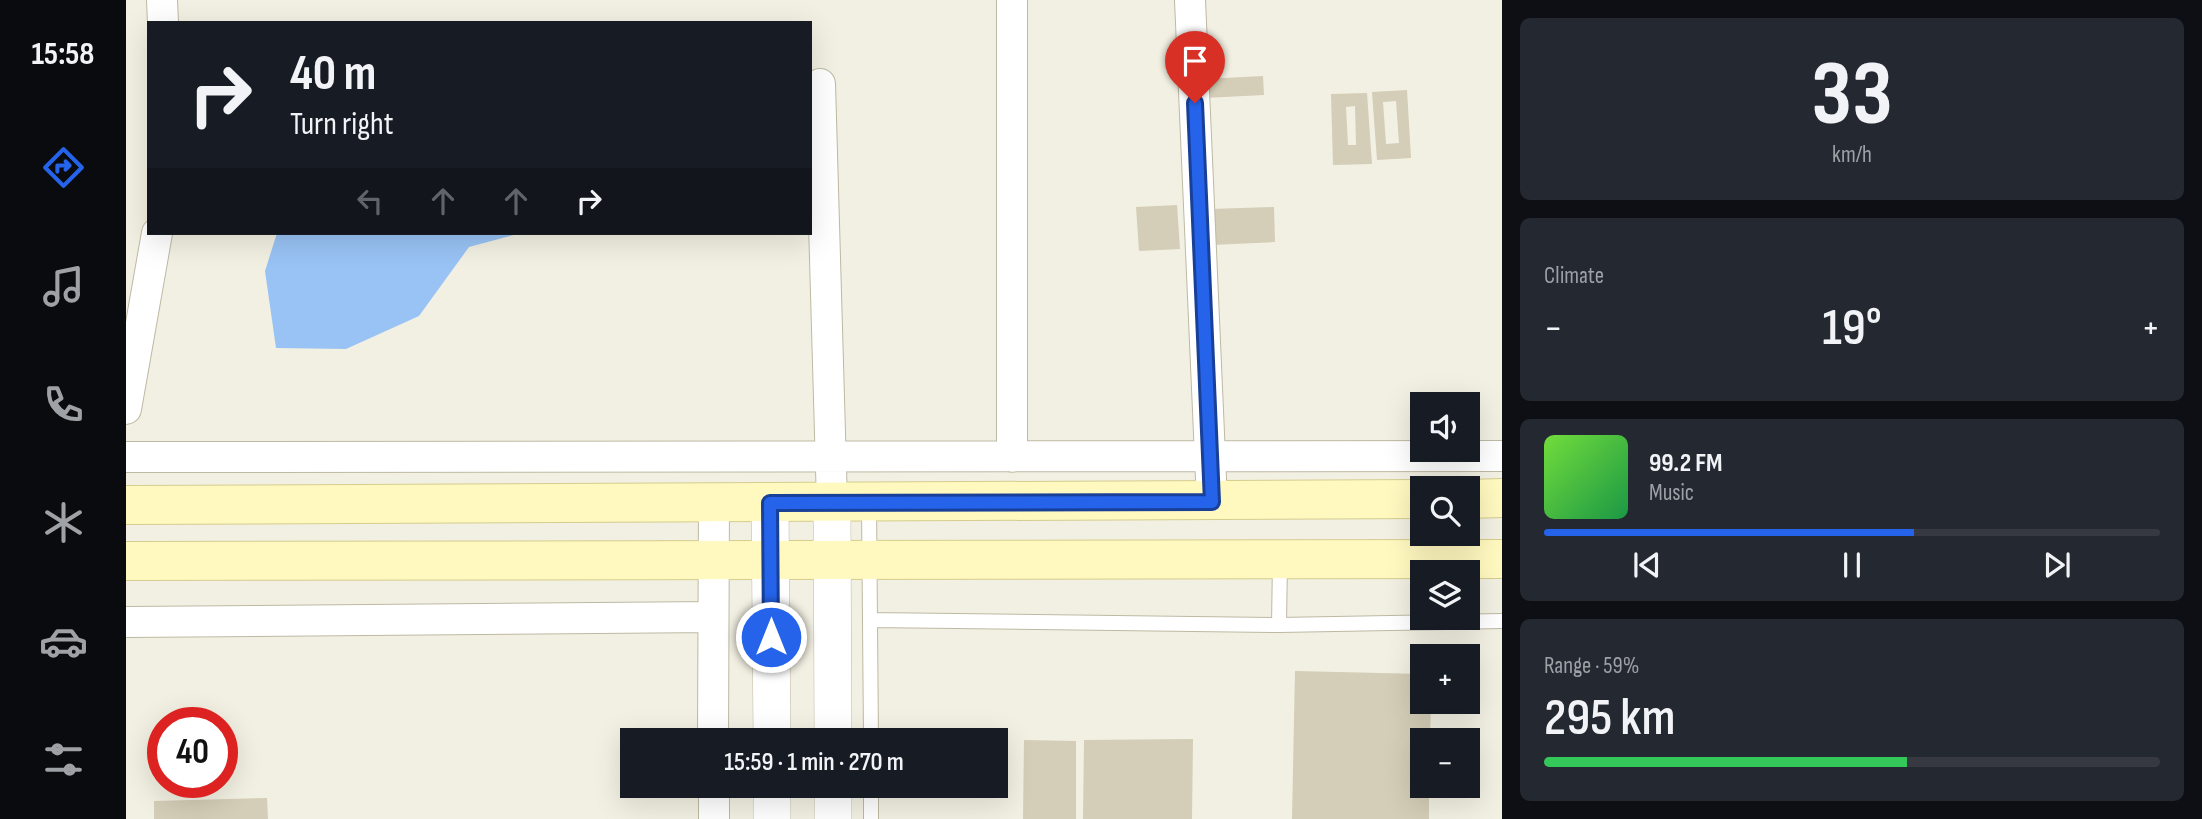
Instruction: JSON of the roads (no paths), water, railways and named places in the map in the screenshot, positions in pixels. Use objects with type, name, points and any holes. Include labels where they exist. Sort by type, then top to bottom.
[{"type":"main road","points":[[1480,499],[1502,498]]},
{"type":"main road","points":[[126,505],[1410,499]]},
{"type":"main road","points":[[126,561],[713,558],[1486,559]]},
{"type":"street","points":[[162,0],[163,21]]},
{"type":"street","points":[[1012,0],[1012,457]]},
{"type":"street","points":[[1190,0],[1212,502]]},
{"type":"street","points":[[820,84],[830,456],[850,503],[851,559],[834,728]]},
{"type":"street","points":[[126,409],[158,235]]},
{"type":"street","points":[[126,457],[1502,456]]},
{"type":"street","points":[[713,728],[714,502]]},
{"type":"street","points":[[770,503],[772,728]]},
{"type":"street","points":[[126,622],[713,617]]},
{"type":"street","points":[[714,798],[714,819]]},
{"type":"street","points":[[772,798],[772,819]]},
{"type":"street","points":[[833,798],[833,819]]},
{"type":"lane","points":[[851,559],[871,620],[871,728]]},
{"type":"lane","points":[[1480,582],[1486,559]]},
{"type":"lane","points":[[1279,625],[1280,560]]},
{"type":"lane","points":[[871,620],[1279,625],[1410,622]]},
{"type":"lane","points":[[1480,621],[1502,621]]},
{"type":"lane","points":[[871,798],[871,819]]},
{"type":"water","points":[[276,235],[514,235],[469,247],[419,316],[346,349],[276,348],[265,271]]}]
